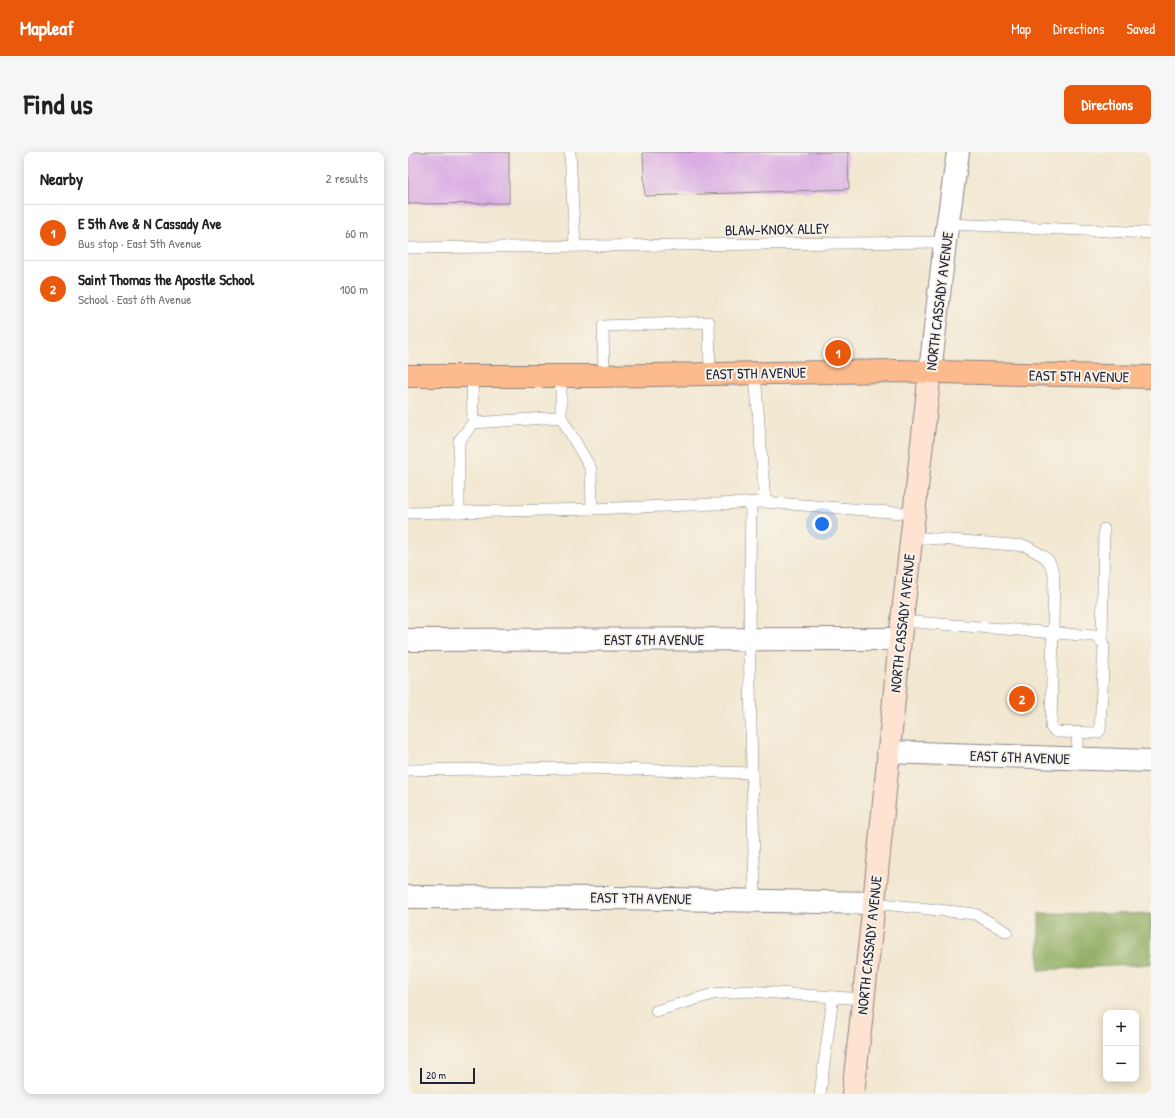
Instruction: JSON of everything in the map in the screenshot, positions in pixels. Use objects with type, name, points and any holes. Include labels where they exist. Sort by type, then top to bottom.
[{"type":"main road","name":"EAST 5TH AVENUE","points":[[408,376],[562,376],[895,370],[1151,377]]},
{"type":"main road","name":"NORTH CASSADY AVENUE","points":[[853,1094],[874,903],[901,630],[930,372]]},
{"type":"street","name":"NORTH CASSADY AVENUE","points":[[930,372],[958,152]]},
{"type":"street","name":"EAST 6TH AVENUE","points":[[408,640],[749,639],[901,630]]},
{"type":"street","name":"EAST 6TH AVENUE","points":[[888,752],[1151,761]]},
{"type":"street","name":"EAST 7TH AVENUE","points":[[408,897],[618,898],[874,903]]},
{"type":"lane","points":[[570,152],[575,246]]},
{"type":"lane","name":"BLAW-KNOX ALLEY","points":[[408,248],[609,246],[947,233],[1151,234]]},
{"type":"lane","points":[[604,375],[603,326],[709,322],[710,374]]},
{"type":"lane","points":[[754,373],[765,502]]},
{"type":"lane","points":[[459,512],[458,441],[473,423],[472,376]]},
{"type":"lane","points":[[562,376],[561,417],[590,470],[592,509]]},
{"type":"lane","points":[[473,423],[561,417]]},
{"type":"lane","points":[[751,502],[749,639],[755,900]]},
{"type":"lane","points":[[408,513],[592,509],[765,502],[914,514]]},
{"type":"lane","points":[[912,538],[1026,546],[1045,557],[1050,563],[1054,574],[1051,727],[1052,730],[1057,732],[1097,733],[1100,730],[1104,646],[1102,641],[1104,529]]},
{"type":"lane","points":[[901,630],[1053,633],[1094,636],[1102,641]]},
{"type":"lane","points":[[1076,758],[1078,732]]},
{"type":"lane","points":[[408,770],[585,768],[752,773]]},
{"type":"lane","points":[[874,903],[975,914],[1007,932]]},
{"type":"lane","points":[[656,1011],[713,994],[748,991],[864,999]]},
{"type":"lane","points":[[820,1094],[833,997]]},
{"type":"green space","points":[[1039,913],[1151,914],[1151,964],[1039,970]]},
{"type":"building","points":[[408,152],[509,152],[509,203],[408,204]]},
{"type":"building","points":[[643,152],[848,152],[849,189],[645,196]]},
{"type":"place","name":"E 5th Ave & N Cassady Ave","points":[[838,353]]},
{"type":"place","name":"Saint Thomas the Apostle School","points":[[1022,699]]}]
